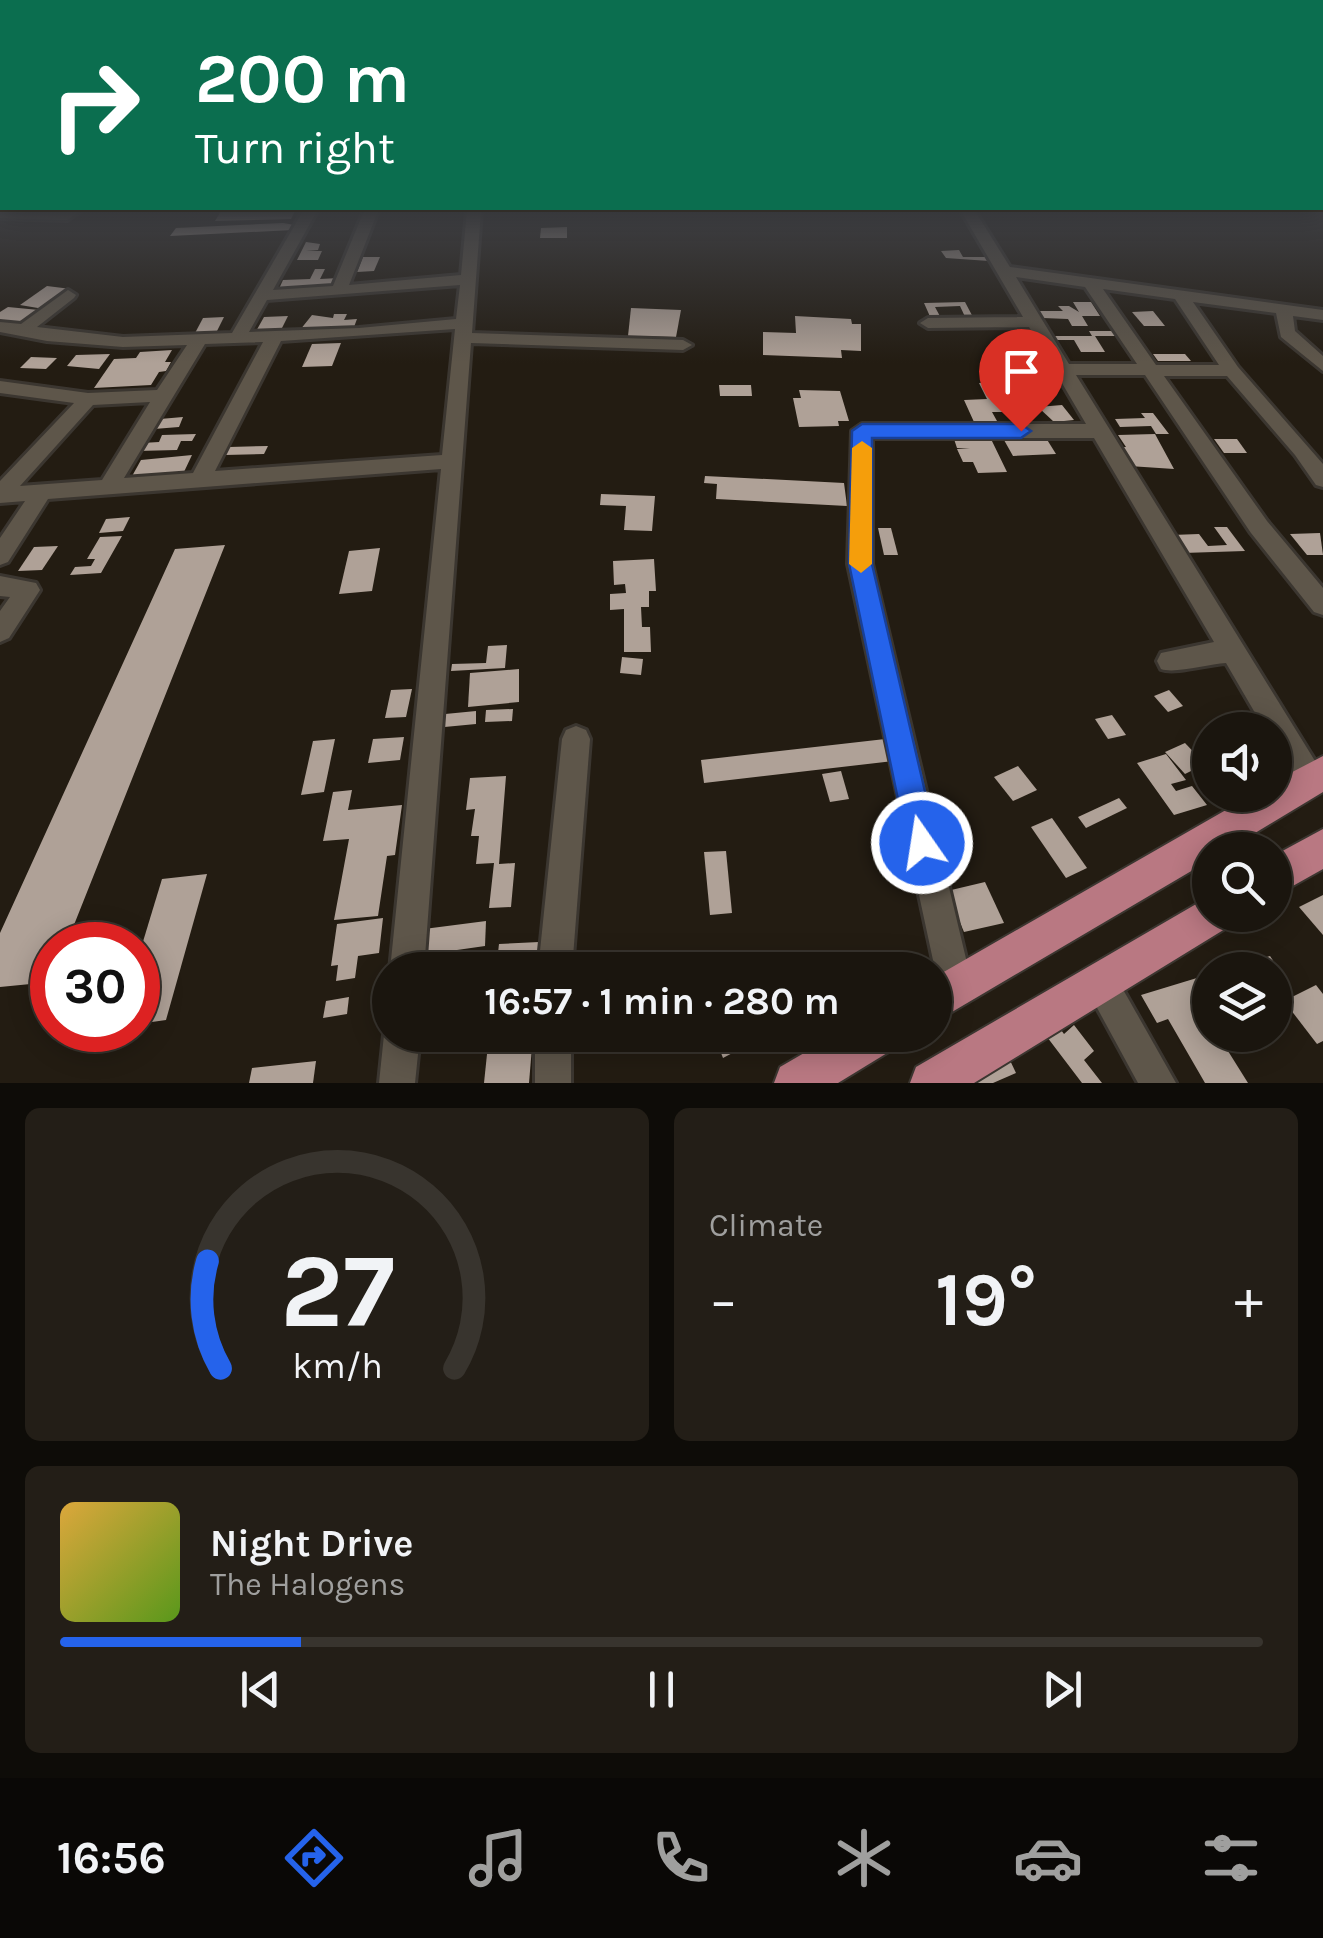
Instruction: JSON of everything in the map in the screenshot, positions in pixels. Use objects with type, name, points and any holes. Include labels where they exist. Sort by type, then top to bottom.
[{"type":"main road","points":[[952,991],[1317,776]]},
{"type":"main road","points":[[1292,867],[1323,848]]},
{"type":"main road","points":[[947,1079],[1192,927]]},
{"type":"main road","points":[[796,1083],[848,1052]]},
{"type":"street","points":[[238,336],[282,262]]},
{"type":"street","points":[[339,290],[350,262]]},
{"type":"street","points":[[409,952],[470,262]]},
{"type":"street","points":[[998,262],[1234,652],[1317,776]]},
{"type":"street","points":[[1004,271],[1323,316]]},
{"type":"street","points":[[264,295],[468,279]]},
{"type":"street","points":[[1091,284],[1259,527],[1318,591]]},
{"type":"street","points":[[26,329],[68,296]]},
{"type":"street","points":[[1182,298],[1232,371],[1302,450],[1323,480]]},
{"type":"street","points":[[1284,311],[1288,333],[1323,366]]},
{"type":"street","points":[[928,323],[1035,322]]},
{"type":"street","points":[[0,326],[47,336],[123,342],[463,330],[684,344]]},
{"type":"street","points":[[201,478],[275,336]]},
{"type":"street","points":[[109,486],[200,338]]},
{"type":"street","points":[[1064,369],[1232,371]]},
{"type":"street","points":[[0,388],[88,399],[164,396]]},
{"type":"street","points":[[0,494],[88,399]]},
{"type":"street","points":[[937,952],[860,564],[862,431],[1101,431]]},
{"type":"street","points":[[0,494],[452,461]]},
{"type":"street","points":[[0,556],[42,492]]},
{"type":"street","points":[[0,586],[28,590],[0,630]]},
{"type":"street","points":[[1170,661],[1196,654],[1234,652]]},
{"type":"street","points":[[558,952],[576,739]]},
{"type":"street","points":[[1100,982],[1158,1083]]},
{"type":"street","points":[[397,1083],[400,1052]]},
{"type":"street","points":[[553,1083],[554,1052]]},
{"type":"building","points":[[361,262],[378,262],[374,271],[357,272]]},
{"type":"building","points":[[315,269],[325,269],[320,279],[339,278],[334,289],[278,291],[283,280],[310,279]]},
{"type":"building","points":[[47,286],[71,289],[44,309],[20,305]]},
{"type":"building","points":[[965,302],[975,321],[967,321],[960,306],[935,307],[942,320],[932,321],[924,303]]},
{"type":"building","points":[[1073,302],[1091,302],[1100,316],[1082,316],[1088,326],[1072,326],[1068,319],[1043,318],[1039,311],[1063,311],[1058,306],[1069,306],[1079,312]]},
{"type":"building","points":[[8,307],[39,310],[21,324],[0,322],[0,312]]},
{"type":"building","points":[[631,308],[681,310],[676,337],[628,336]]},
{"type":"building","points":[[1153,311],[1165,326],[1144,326],[1132,312]]},
{"type":"building","points":[[334,314],[347,314],[344,320],[357,319],[354,327],[300,330],[312,315],[333,318]]},
{"type":"building","points":[[288,316],[280,332],[255,333],[264,317]]},
{"type":"building","points":[[795,316],[851,319],[852,324],[861,324],[861,351],[841,350],[842,358],[763,355],[763,332],[796,333]]},
{"type":"building","points":[[224,317],[216,333],[194,335],[203,318]]},
{"type":"building","points":[[1089,331],[1119,331],[1123,336],[1095,336],[1105,352],[1081,352],[1074,340],[1056,340],[1053,336],[1092,336]]},
{"type":"building","points":[[994,341],[1020,341],[1037,360],[1013,355],[1009,347],[997,347]]},
{"type":"building","points":[[341,343],[332,366],[302,367],[312,344]]},
{"type":"building","points":[[172,350],[165,362],[171,362],[166,371],[159,372],[151,385],[94,388],[114,359]]},
{"type":"building","points":[[110,354],[99,369],[67,366],[76,355]]},
{"type":"building","points":[[1153,354],[1185,354],[1191,361],[1158,361]]},
{"type":"building","points":[[31,357],[57,358],[46,369],[20,368]]},
{"type":"building","points":[[1049,376],[1057,388],[1030,385],[1025,377]]},
{"type":"building","points":[[1001,382],[1017,412],[992,412],[997,421],[974,422],[964,400],[987,399],[979,383]]},
{"type":"building","points":[[719,385],[751,385],[752,396],[720,396]]},
{"type":"building","points":[[799,390],[840,391],[849,421],[838,421],[839,426],[799,427],[793,398],[801,398]]},
{"type":"building","points":[[1062,405],[1074,420],[1054,422],[1038,407]]},
{"type":"building","points":[[1141,413],[1153,413],[1169,434],[1156,434],[1151,426],[1120,427],[1115,419],[1145,418]]},
{"type":"building","points":[[183,417],[179,427],[154,429],[160,419]]},
{"type":"building","points":[[196,434],[192,441],[181,441],[177,450],[137,451],[142,443],[159,442],[162,435]]},
{"type":"building","points":[[1155,434],[1174,469],[1129,466],[1116,447],[1126,447],[1118,435]]},
{"type":"building","points":[[1046,438],[1056,454],[1013,456],[1004,440]]},
{"type":"building","points":[[954,439],[991,439],[1007,472],[978,473],[973,462],[963,462],[957,449],[970,448],[957,448]]},
{"type":"building","points":[[1214,439],[1237,439],[1247,453],[1224,453]]},
{"type":"building","points":[[268,446],[264,454],[225,455],[229,447]]},
{"type":"building","points":[[192,455],[183,474],[131,478],[141,460]]},
{"type":"building","points":[[705,476],[844,483],[847,506],[716,499],[717,484],[704,483]]},
{"type":"building","points":[[601,494],[655,496],[652,531],[624,530],[626,506],[600,505]]},
{"type":"building","points":[[130,517],[123,531],[99,533],[106,519]]},
{"type":"building","points":[[1214,527],[1227,527],[1245,551],[1183,553],[1172,535],[1199,534],[1208,546],[1227,545]]},
{"type":"building","points":[[878,528],[891,528],[898,555],[884,555]]},
{"type":"building","points":[[1320,533],[1323,555],[1307,555],[1290,534]]},
{"type":"building","points":[[122,536],[101,573],[70,575],[75,567],[91,566],[95,559],[87,559],[100,537]]},
{"type":"building","points":[[225,545],[75,922],[30,922],[30,984],[0,987],[0,933],[175,549]]},
{"type":"building","points":[[58,546],[42,570],[18,571],[34,547]]},
{"type":"building","points":[[380,548],[372,591],[339,594],[349,551]]},
{"type":"building","points":[[654,559],[656,591],[649,591],[649,607],[641,607],[642,627],[650,627],[651,652],[624,652],[624,609],[610,610],[610,594],[626,593],[625,584],[614,585],[613,561]]},
{"type":"building","points":[[507,645],[505,668],[451,671],[452,664],[486,663],[488,646]]},
{"type":"building","points":[[622,657],[643,659],[641,675],[620,673]]},
{"type":"building","points":[[519,669],[519,702],[468,707],[470,673]]},
{"type":"building","points":[[412,689],[406,717],[385,718],[391,690]]},
{"type":"building","points":[[1169,690],[1183,706],[1168,712],[1154,696]]},
{"type":"building","points":[[513,709],[512,721],[485,722],[486,710]]},
{"type":"building","points":[[476,711],[476,724],[434,728],[435,715]]},
{"type":"building","points":[[1112,715],[1126,735],[1108,739],[1095,719]]},
{"type":"building","points":[[404,737],[400,760],[368,763],[373,739]]},
{"type":"building","points":[[894,738],[902,760],[704,783],[701,760]]},
{"type":"building","points":[[335,739],[324,792],[301,795],[313,741]]},
{"type":"building","points":[[1185,743],[1192,750],[1192,770],[1185,774],[1165,752]]},
{"type":"building","points":[[1166,754],[1186,780],[1171,784],[1176,791],[1192,786],[1192,810],[1174,815],[1137,763]]},
{"type":"building","points":[[1018,766],[1037,790],[1013,801],[994,777]]},
{"type":"building","points":[[841,771],[849,799],[830,802],[822,774]]},
{"type":"building","points":[[506,776],[499,864],[515,863],[511,907],[489,908],[494,863],[476,864],[479,836],[471,836],[475,809],[466,810],[470,778]]},
{"type":"building","points":[[352,790],[348,810],[402,805],[395,855],[387,856],[378,916],[334,920],[349,839],[323,841],[333,792]]},
{"type":"building","points":[[1119,798],[1127,808],[1086,828],[1078,817]]},
{"type":"building","points":[[1052,818],[1087,868],[1066,878],[1031,827]]},
{"type":"building","points":[[726,851],[732,913],[710,915],[704,852]]},
{"type":"building","points":[[207,874],[166,1020],[160,1021],[160,922],[149,922],[162,879]]},
{"type":"building","points":[[985,882],[1004,923],[964,932],[947,891]]},
{"type":"building","points":[[1323,895],[1323,935],[1299,907]]},
{"type":"building","points":[[383,918],[379,952],[358,956],[355,978],[336,981],[338,965],[331,966],[337,924]]},
{"type":"building","points":[[486,921],[485,946],[422,952],[424,929]]},
{"type":"building","points":[[539,942],[538,952],[498,952],[499,944]]},
{"type":"building","points":[[1192,979],[1192,1052],[1229,1052],[1248,1083],[1205,1083],[1168,1019],[1157,1023],[1141,995]]},
{"type":"building","points":[[1316,985],[1323,994],[1323,1041],[1317,1044],[1292,1011],[1292,997]]},
{"type":"building","points":[[349,997],[347,1014],[323,1018],[326,1001]]},
{"type":"building","points":[[1056,1023],[1064,1034],[1074,1025],[1094,1051],[1084,1060],[1102,1083],[1082,1083],[1044,1033]]},
{"type":"building","points":[[487,1052],[532,1052],[529,1083],[484,1083]]},
{"type":"building","points":[[1007,1054],[1016,1073],[993,1083],[971,1083],[965,1072]]},
{"type":"building","points":[[316,1061],[313,1083],[249,1083],[252,1068]]},
{"type":"slow traffic","points":[[861,564],[862,448]]},
{"type":"route","points":[[922,843],[860,564],[862,431],[1021,431]]}]
